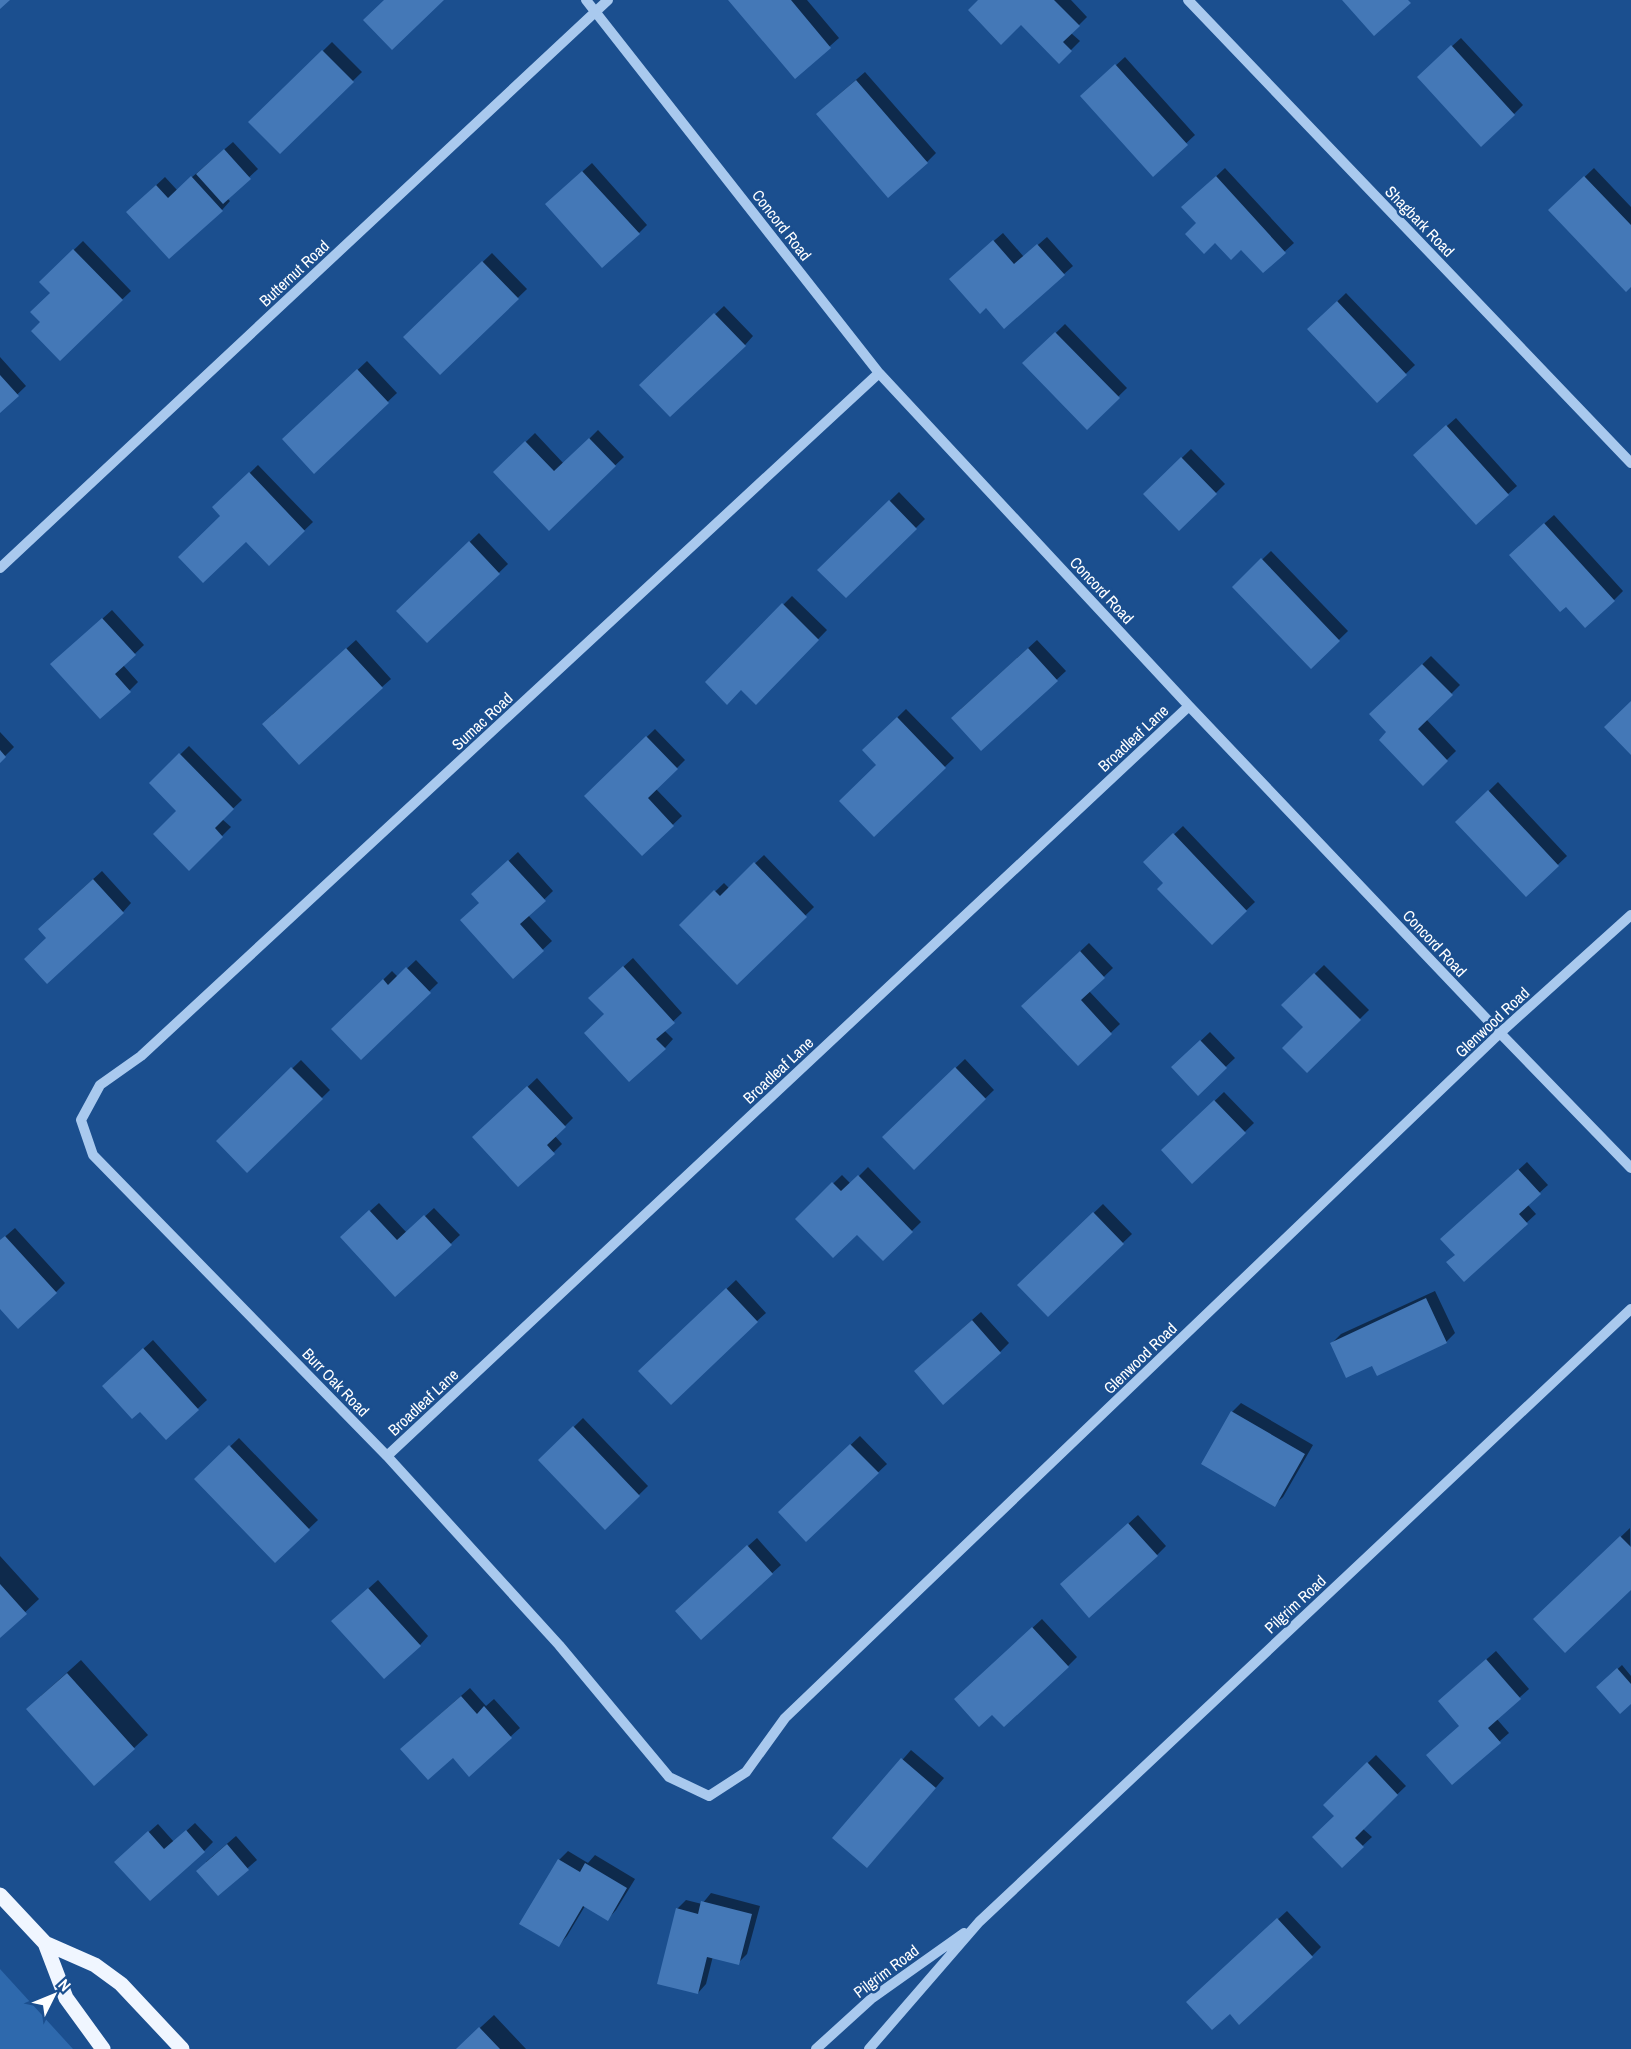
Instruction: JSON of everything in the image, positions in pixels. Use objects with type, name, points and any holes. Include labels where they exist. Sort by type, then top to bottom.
[{"type":"main road","points":[[0,1895],[45,1943],[66,1998],[87,2030],[104,2049]]},
{"type":"main road","points":[[45,1943],[86,1961],[121,1984],[182,2049]]},
{"type":"street","name":"Concord Road","points":[[586,0],[879,373],[1189,706],[1500,1034],[1631,1168]]},
{"type":"street","name":"Butternut Road","points":[[0,568],[608,0]]},
{"type":"street","name":"Shagbark Road","points":[[1188,0],[1631,463]]},
{"type":"street","name":"Sumac Road","points":[[100,1085],[141,1056],[879,373]]},
{"type":"street","name":"Broadleaf Lane","points":[[387,1456],[1189,706]]},
{"type":"street","name":"Glenwood Road","points":[[669,1777],[709,1796],[746,1772],[785,1718],[1500,1034],[1631,915]]},
{"type":"street","name":"Burr Oak Road","points":[[100,1085],[81,1119],[93,1155],[387,1456],[559,1645],[669,1777]]},
{"type":"street","name":"Pilgrim Road","points":[[869,2049],[979,1922],[1631,1309]]},
{"type":"street","name":"Pilgrim Road","points":[[816,2049],[871,1999],[979,1922]]},
{"type":"shaded area","points":[[0,1969],[73,2049],[0,2049]]},
{"type":"building","points":[[0,0],[10,0],[0,9]]},
{"type":"building","points":[[384,0],[444,0],[392,50],[363,20]]},
{"type":"building","points":[[728,0],[791,0],[831,48],[795,79]]},
{"type":"building","points":[[978,0],[1054,0],[1080,26],[1063,42],[1072,51],[1059,64],[1021,25],[1001,45],[968,10]]},
{"type":"building","points":[[1342,0],[1408,0],[1411,3],[1374,36]]},
{"type":"building","points":[[1451,45],[1515,115],[1481,147],[1417,77]]},
{"type":"building","points":[[322,50],[354,82],[280,154],[248,122]]},
{"type":"building","points":[[1115,64],[1188,145],[1153,177],[1080,96]]},
{"type":"building","points":[[856,80],[928,163],[888,198],[816,114]]},
{"type":"building","points":[[224,149],[251,179],[223,204],[196,174]]},
{"type":"building","points":[[582,171],[640,234],[602,268],[545,204]]},
{"type":"building","points":[[191,176],[223,211],[169,259],[126,212],[156,185],[168,198]]},
{"type":"building","points":[[1216,176],[1286,253],[1263,273],[1241,250],[1231,260],[1215,243],[1204,254],[1185,234],[1196,223],[1181,207]]},
{"type":"building","points":[[1584,176],[1631,225],[1631,287],[1626,292],[1548,210]]},
{"type":"building","points":[[993,240],[1014,264],[1037,244],[1065,275],[1004,329],[986,308],[980,314],[949,279]]},
{"type":"building","points":[[73,249],[123,300],[60,361],[31,331],[40,322],[30,312],[50,293],[39,282]]},
{"type":"building","points":[[482,261],[519,299],[440,375],[403,337]]},
{"type":"building","points":[[1337,301],[1407,375],[1377,403],[1307,329]]},
{"type":"building","points":[[714,313],[746,346],[670,417],[639,385]]},
{"type":"building","points":[[1055,332],[1120,398],[1087,430],[1022,363]]},
{"type":"building","points":[[357,369],[389,403],[314,474],[282,439]]},
{"type":"building","points":[[0,375],[19,396],[0,413]]},
{"type":"building","points":[[1446,425],[1509,495],[1476,525],[1413,455]]},
{"type":"building","points":[[589,438],[616,466],[549,531],[493,472],[525,441],[554,471]]},
{"type":"building","points":[[1181,457],[1217,494],[1179,531],[1143,494]]},
{"type":"building","points":[[249,472],[305,531],[269,566],[246,542],[203,583],[178,557],[220,516],[212,507]]},
{"type":"building","points":[[889,500],[917,529],[846,598],[817,570]]},
{"type":"building","points":[[1544,523],[1615,601],[1585,628],[1566,607],[1560,612],[1509,555]]},
{"type":"building","points":[[469,541],[500,574],[427,643],[396,611]]},
{"type":"building","points":[[1261,558],[1340,641],[1311,669],[1232,587]]},
{"type":"building","points":[[782,603],[819,640],[756,705],[741,690],[727,705],[705,682]]},
{"type":"building","points":[[102,618],[136,655],[115,674],[131,692],[100,719],[50,664]]},
{"type":"building","points":[[346,648],[383,688],[299,765],[262,724]]},
{"type":"building","points":[[1028,648],[1058,681],[981,751],[951,718]]},
{"type":"building","points":[[1422,664],[1453,695],[1418,729],[1448,761],[1423,786],[1379,740],[1386,732],[1369,714]]},
{"type":"building","points":[[1631,701],[1631,755],[1604,727]]},
{"type":"building","points":[[897,717],[946,768],[874,837],[839,801],[876,765],[862,750]]},
{"type":"building","points":[[646,736],[678,769],[648,798],[674,826],[642,856],[584,796]]},
{"type":"building","points":[[0,750],[6,757],[0,763]]},
{"type":"building","points":[[179,753],[234,809],[215,828],[223,837],[189,871],[153,834],[176,811],[149,783]]},
{"type":"building","points":[[1488,790],[1559,866],[1526,897],[1455,822]]},
{"type":"building","points":[[1173,833],[1247,911],[1212,945],[1157,889],[1163,883],[1143,862]]},
{"type":"building","points":[[508,860],[546,901],[520,924],[544,951],[513,979],[460,920],[479,903],[471,894]]},
{"type":"building","points":[[754,862],[807,917],[737,985],[679,925],[714,890],[720,896]]},
{"type":"building","points":[[93,879],[124,913],[47,984],[24,959],[46,938],[38,929]]},
{"type":"building","points":[[1080,951],[1105,978],[1081,1000],[1112,1034],[1078,1066],[1021,1006]]},
{"type":"building","points":[[623,966],[675,1023],[656,1039],[666,1049],[629,1082],[584,1033],[604,1014],[588,998]]},
{"type":"building","points":[[406,967],[431,993],[361,1060],[331,1029],[383,979],[388,985]]},
{"type":"building","points":[[1314,973],[1361,1020],[1307,1073],[1282,1048],[1303,1027],[1281,1005]]},
{"type":"building","points":[[1200,1040],[1227,1068],[1198,1096],[1171,1067]]},
{"type":"building","points":[[291,1067],[323,1099],[247,1173],[216,1141]]},
{"type":"building","points":[[955,1067],[986,1099],[914,1170],[882,1137]]},
{"type":"building","points":[[527,1086],[566,1127],[547,1145],[555,1154],[518,1187],[472,1137]]},
{"type":"building","points":[[1214,1100],[1246,1133],[1192,1184],[1161,1150]]},
{"type":"building","points":[[1518,1169],[1541,1194],[1519,1214],[1528,1224],[1464,1282],[1446,1262],[1455,1255],[1440,1239]]},
{"type":"building","points":[[858,1175],[913,1232],[883,1261],[857,1235],[833,1258],[795,1219],[832,1182],[841,1191]]},
{"type":"building","points":[[369,1210],[397,1240],[424,1215],[452,1245],[395,1297],[340,1237]]},
{"type":"building","points":[[1093,1212],[1124,1244],[1048,1317],[1017,1285]]},
{"type":"building","points":[[5,1236],[57,1293],[18,1329],[0,1309],[0,1240]]},
{"type":"building","points":[[726,1288],[758,1322],[671,1405],[638,1371]]},
{"type":"building","points":[[1426,1298],[1447,1343],[1377,1376],[1372,1366],[1346,1378],[1330,1343]]},
{"type":"building","points":[[972,1320],[1001,1353],[943,1405],[914,1371]]},
{"type":"building","points":[[143,1348],[199,1410],[166,1440],[140,1412],[132,1419],[102,1386]]},
{"type":"building","points":[[1231,1411],[1305,1454],[1275,1507],[1201,1464]]},
{"type":"building","points":[[573,1426],[640,1496],[605,1530],[538,1460]]},
{"type":"building","points":[[850,1444],[879,1473],[806,1542],[778,1512]]},
{"type":"building","points":[[229,1445],[310,1530],[275,1563],[194,1479]]},
{"type":"building","points":[[1128,1523],[1158,1556],[1089,1618],[1060,1584]]},
{"type":"building","points":[[1620,1536],[1631,1547],[1631,1590],[1565,1653],[1533,1619]]},
{"type":"building","points":[[747,1545],[773,1574],[701,1640],[675,1611]]},
{"type":"building","points":[[0,1584],[27,1614],[0,1638]]},
{"type":"building","points":[[368,1588],[421,1646],[384,1679],[331,1621]]},
{"type":"building","points":[[1032,1627],[1069,1667],[1004,1727],[992,1715],[979,1727],[954,1699]]},
{"type":"building","points":[[1486,1659],[1521,1699],[1488,1728],[1501,1743],[1452,1785],[1426,1755],[1459,1726],[1438,1701]]},
{"type":"building","points":[[1617,1668],[1631,1684],[1631,1704],[1620,1714],[1596,1687]]},
{"type":"building","points":[[67,1673],[135,1749],[94,1786],[26,1709]]},
{"type":"building","points":[[461,1696],[477,1714],[484,1706],[512,1738],[469,1777],[453,1758],[428,1780],[400,1749]]},
{"type":"building","points":[[901,1758],[936,1788],[867,1868],[832,1838]]},
{"type":"building","points":[[1367,1762],[1398,1795],[1355,1838],[1364,1847],[1342,1868],[1312,1837],[1334,1816],[1323,1805]]},
{"type":"building","points":[[186,1830],[205,1852],[150,1901],[114,1862],[148,1831],[164,1849]]},
{"type":"building","points":[[227,1844],[249,1870],[218,1896],[196,1871]]},
{"type":"building","points":[[558,1859],[580,1872],[585,1863],[627,1888],[608,1921],[583,1906],[559,1947],[519,1924]]},
{"type":"building","points":[[701,1901],[752,1914],[739,1965],[707,1957],[698,1994],[657,1984],[676,1908],[698,1914]]},
{"type":"building","points":[[1277,1918],[1313,1957],[1239,2025],[1230,2014],[1212,2030],[1186,2002]]},
{"type":"building","points":[[479,2027],[500,2049],[456,2049]]}]
